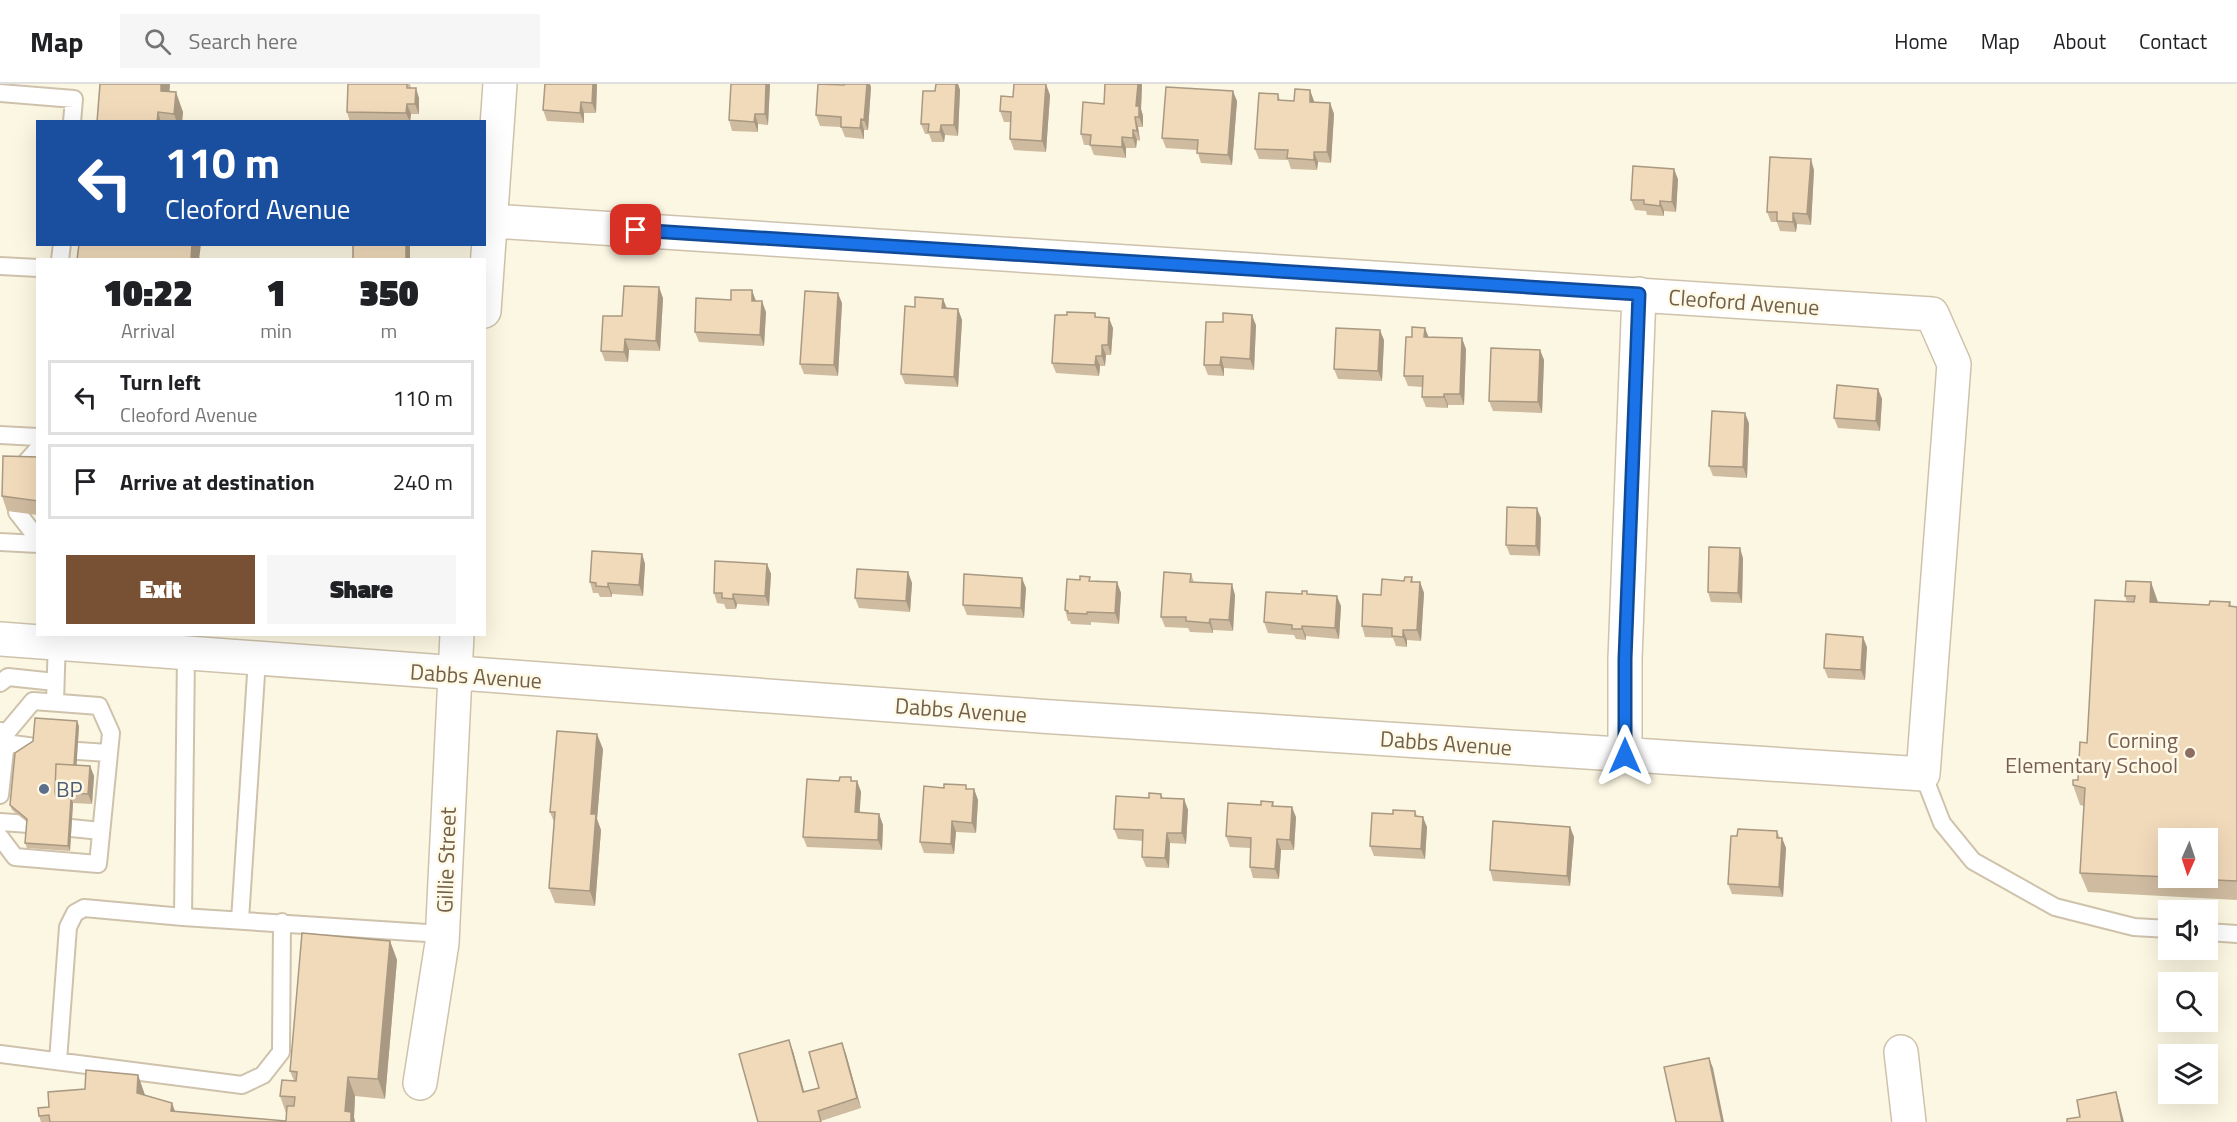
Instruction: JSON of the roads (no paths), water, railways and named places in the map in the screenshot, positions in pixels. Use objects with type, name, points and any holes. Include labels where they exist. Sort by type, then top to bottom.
[{"type":"street","points":[[486,288],[500,84]]},
{"type":"street","name":"Cleoford Avenue","points":[[492,221],[1932,314],[1954,364],[1923,774]]},
{"type":"street","points":[[1625,756],[1625,659],[1639,294]]},
{"type":"street","name":"Gillie Street","points":[[420,1083],[442,934],[457,636]]},
{"type":"street","name":"Dabbs Avenue","points":[[0,639],[57,639],[186,653],[454,675],[1625,756],[1923,774]]},
{"type":"street","points":[[1901,1052],[1909,1122]]},
{"type":"lane","points":[[0,93],[74,99],[72,120]]},
{"type":"lane","points":[[0,266],[36,268]]},
{"type":"lane","points":[[0,435],[36,438]]},
{"type":"lane","points":[[18,471],[36,450]]},
{"type":"lane","points":[[17,512],[36,536]]},
{"type":"lane","points":[[0,542],[36,544]]},
{"type":"lane","points":[[55,702],[57,639]]},
{"type":"lane","points":[[183,918],[186,653]]},
{"type":"lane","points":[[240,920],[257,659]]},
{"type":"lane","points":[[0,683],[8,677],[55,682]]},
{"type":"lane","points":[[0,795],[4,736],[33,701],[99,706],[111,733],[98,864],[15,857],[0,837]]},
{"type":"lane","points":[[4,736],[35,747]]},
{"type":"lane","points":[[78,751],[108,753]]},
{"type":"lane","name":"Cleoford Avenue","points":[[1923,774],[1942,823],[1973,861],[2055,907],[2134,927],[2158,928]]},
{"type":"lane","points":[[0,822],[29,824]]},
{"type":"lane","points":[[71,828],[100,831]]},
{"type":"lane","points":[[58,1061],[68,927],[75,913],[84,908],[183,918],[282,922],[442,934]]},
{"type":"lane","points":[[0,1054],[242,1085],[263,1075],[281,1052],[282,922]]},
{"type":"lane","points":[[2218,933],[2237,934]]},
{"type":"place","name":"Corning Elementary School","points":[[2190,753]]},
{"type":"place","name":"BP","points":[[44,789]]}]
